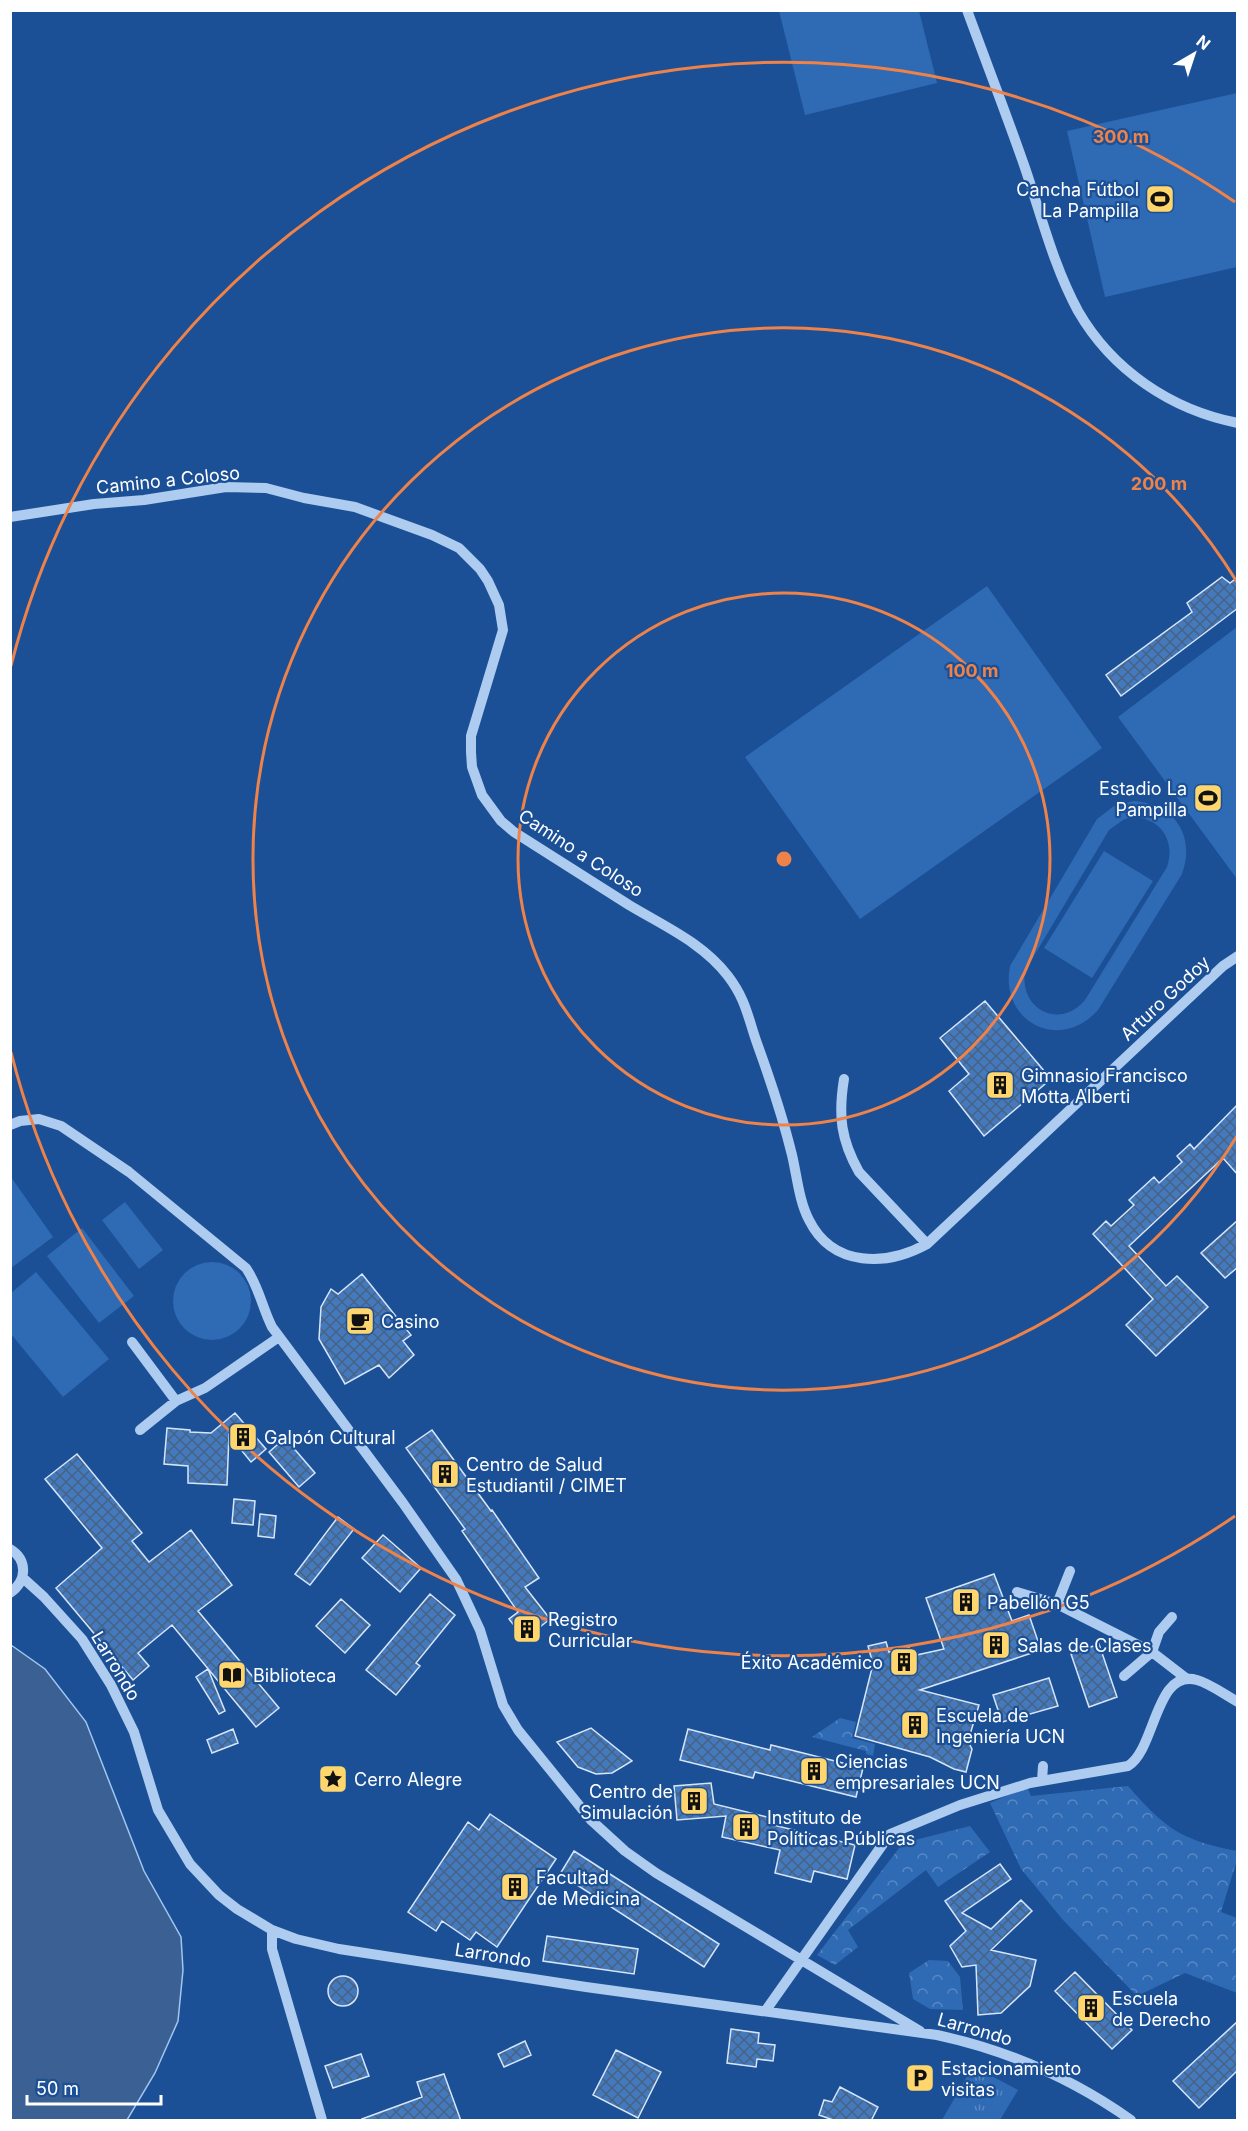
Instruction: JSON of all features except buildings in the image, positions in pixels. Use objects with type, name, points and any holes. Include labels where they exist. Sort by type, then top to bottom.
[{"type":"street","points":[[967,10],[1055,261],[1090,330],[1122,365],[1159,393],[1201,414],[1238,423]]},
{"type":"street","name":"Camino a Coloso","points":[[10,517],[226,487],[266,488],[304,498],[356,507],[432,534],[459,548],[480,568],[488,581],[502,618],[503,630],[471,736],[472,767],[476,781],[491,808],[514,832],[701,949],[727,976],[738,991],[753,1025],[786,1131],[805,1211],[809,1222],[823,1240],[849,1255],[888,1260],[927,1244],[984,1189]]},
{"type":"street","name":"Arturo Godoy","points":[[984,1189],[1223,966],[1238,956]]},
{"type":"street","points":[[844,1079],[840,1116],[852,1159],[859,1172],[927,1244]]},
{"type":"street","points":[[10,1125],[28,1119],[51,1121],[61,1126],[129,1173],[246,1269],[257,1286],[267,1317],[279,1337],[403,1503],[456,1579],[480,1630],[497,1690],[509,1718],[573,1799],[610,1839],[640,1863],[920,2031]]},
{"type":"street","points":[[140,1430],[176,1401],[205,1388],[279,1337]]},
{"type":"street","points":[[132,1342],[176,1401]]},
{"type":"street","points":[[10,1549],[22,1562],[23,1578],[19,1586],[10,1593]]},
{"type":"street","points":[[1057,1604],[1070,1571]]},
{"type":"street","name":"Larrondo","points":[[23,1578],[51,1604],[82,1639],[111,1685],[134,1732],[158,1810],[190,1864],[219,1895],[246,1915],[272,1930],[296,1939],[339,1949],[586,1986],[920,2031],[984,2047],[1037,2067],[1086,2091],[1131,2121]]},
{"type":"street","points":[[1017,1592],[1057,1604],[1152,1652],[1187,1679]]},
{"type":"street","points":[[1124,1676],[1152,1652],[1159,1632],[1172,1617]]},
{"type":"street","points":[[766,2010],[890,1834],[960,1805],[1042,1780],[1122,1768],[1134,1763],[1141,1753],[1168,1690],[1180,1681],[1187,1679],[1203,1682],[1238,1702]]},
{"type":"street","points":[[1042,1780],[1043,1766]]},
{"type":"street","points":[[272,1930],[272,1949],[322,2121]]},
{"type":"green space","points":[[779,11],[919,11],[937,83],[805,115]]},
{"type":"green space","name":"Cancha Fútbol La Pampilla","points":[[1237,93],[1237,267],[1105,297],[1067,131]]},
{"type":"green space","points":[[987,586],[1102,748],[860,919],[745,757]]},
{"type":"green space","name":"Estadio La Pampilla","points":[[1237,627],[1237,879],[1118,717]]},
{"type":"green space","points":[[1134,801],[1148,803],[1170,815],[1184,835],[1186,860],[1182,874],[1098,1010],[1083,1023],[1067,1029],[1051,1030],[1036,1025],[1023,1016],[1014,1003],[1009,986],[1010,966],[1097,819],[1114,806]],"holes":[[[1131,817],[1141,818],[1158,826],[1167,839],[1169,848],[1167,867],[1085,1000],[1075,1009],[1064,1014],[1043,1011],[1028,996],[1025,971],[1109,830],[1123,820]]]},
{"type":"green space","points":[[1104,851],[1153,881],[1092,978],[1044,948]]},
{"type":"green space","points":[[11,1177],[53,1237],[10,1268]]},
{"type":"green space","points":[[125,1202],[163,1250],[139,1269],[102,1220]]},
{"type":"green space","points":[[82,1228],[134,1296],[99,1323],[47,1256]]},
{"type":"green space","points":[[212,1262],[227,1265],[244,1279],[251,1301],[248,1316],[234,1333],[212,1340],[197,1337],[180,1323],[173,1301],[176,1286],[190,1269]]},
{"type":"green space","points":[[36,1272],[109,1359],[63,1397],[11,1334],[11,1293]]},
{"type":"green space","points":[[840,1718],[856,1722],[852,1738],[875,1744],[873,1756],[866,1754],[866,1751],[812,1737]]},
{"type":"green space","points":[[1128,1786],[1153,1813],[1176,1831],[1202,1842],[1237,1851],[1237,1860],[1221,1912],[1237,1918],[1237,1993],[1185,1973],[1137,1996],[1063,1920],[1021,1869],[990,1803],[1027,1787],[1031,1796]]},
{"type":"green space","points":[[970,1826],[990,1852],[938,1887],[926,1870],[848,1930],[858,1947],[835,1965],[817,1955],[903,1843]]},
{"type":"green space","points":[[929,1960],[948,1961],[960,1977],[963,2010],[930,2009],[913,1999],[909,1973]]},
{"type":"green space","points":[[973,2066],[1018,2090],[1000,2120],[942,2120]]},
{"type":"shaded area","points":[[11,1645],[45,1669],[86,1722],[144,1871],[181,1937],[183,1970],[178,2021],[155,2073],[127,2120],[11,2120]]},
{"type":"place","name":"Cancha Fútbol La Pampilla","points":[[1160,199]]},
{"type":"place","name":"Estadio La Pampilla","points":[[1208,798]]},
{"type":"place","name":"Gimnasio Francisco Motta Alberti","points":[[1000,1085]]},
{"type":"place","name":"Casino","points":[[360,1321]]},
{"type":"place","name":"Galpón Cultural","points":[[243,1437]]},
{"type":"place","name":"Centro de Salud Estudiantil / CIMET","points":[[445,1474]]},
{"type":"place","name":"Pabellón G5","points":[[966,1602]]},
{"type":"place","name":"Registro Curricular","points":[[527,1629]]},
{"type":"place","name":"Salas de Clases","points":[[996,1645]]},
{"type":"place","name":"Éxito Académico","points":[[904,1662]]},
{"type":"place","name":"Biblioteca","points":[[232,1675]]},
{"type":"place","name":"Escuela de Ingeniería UCN","points":[[915,1725]]},
{"type":"place","name":"Ciencias empresariales UCN","points":[[814,1771]]},
{"type":"place","name":"Cerro Alegre","points":[[333,1779]]},
{"type":"place","name":"Centro de Simulación","points":[[694,1801]]},
{"type":"place","name":"Instituto de Políticas Públicas","points":[[746,1827]]},
{"type":"place","name":"Facultad de Medicina","points":[[515,1887]]},
{"type":"place","name":"Escuela de Derecho","points":[[1091,2008]]},
{"type":"place","name":"Estacionamiento visitas","points":[[920,2078]]}]
